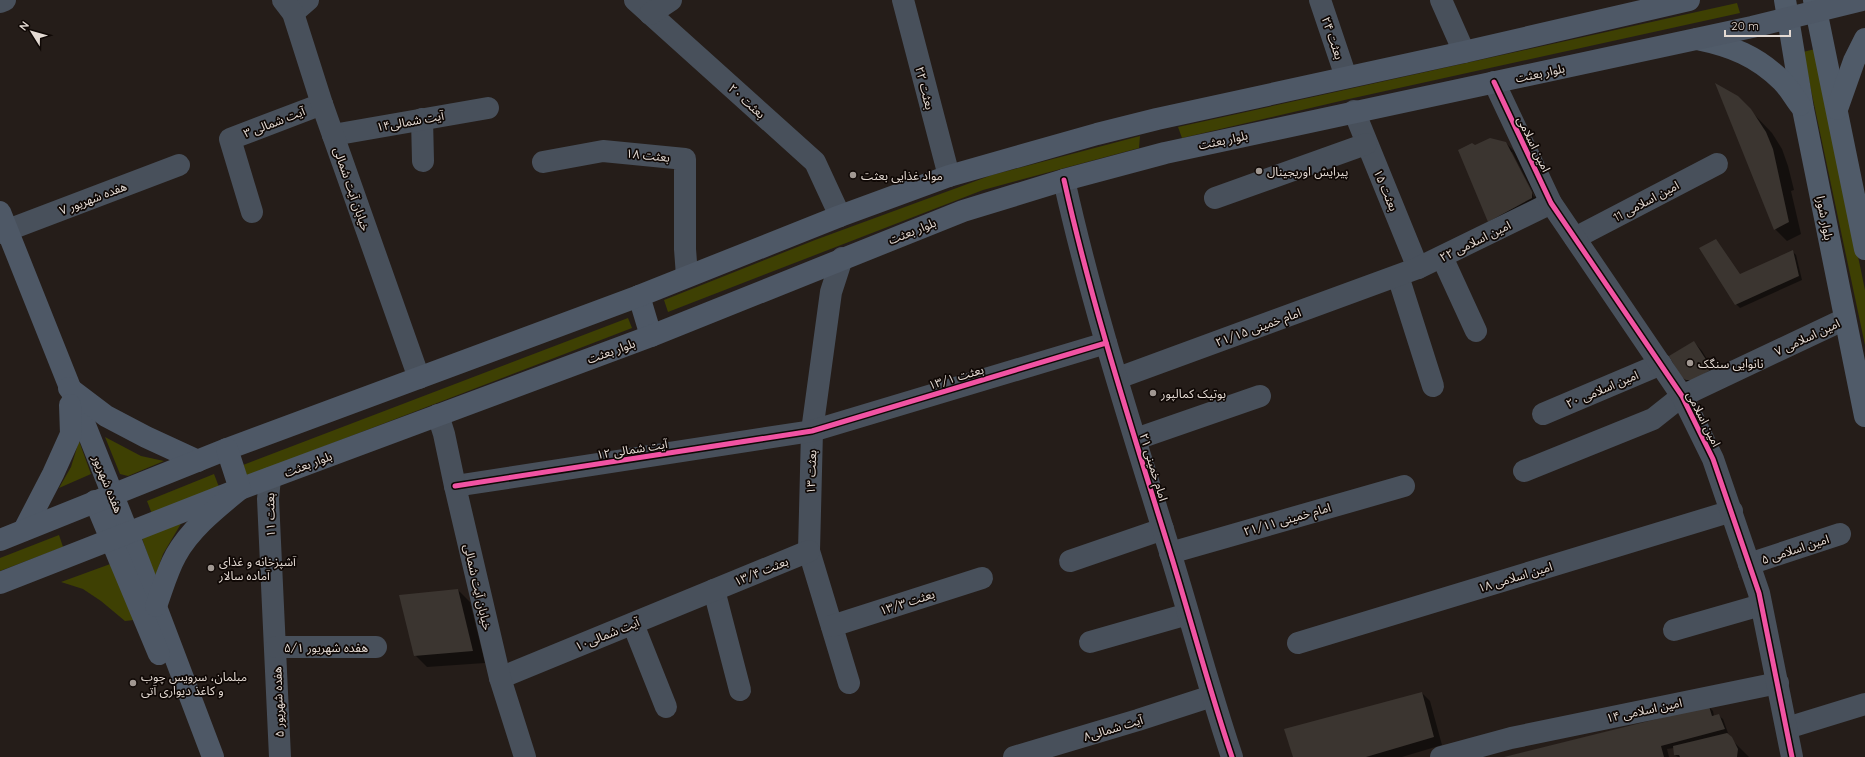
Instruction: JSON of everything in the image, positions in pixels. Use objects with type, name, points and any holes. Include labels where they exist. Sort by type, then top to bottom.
[{"type":"main road","name":"بلوار بعثت","points":[[0,582],[120,537],[240,489],[651,336],[963,210],[1064,180],[1165,153],[1697,38],[1786,10],[1862,0]]},
{"type":"main road","points":[[0,540],[228,449],[639,296],[840,216],[949,176],[1104,132],[1464,52],[1678,1]]},
{"type":"main road","points":[[1815,6],[1865,249]]},
{"type":"main road","name":"بلوار شورا","points":[[1786,10],[1803,109],[1865,416]]},
{"type":"main road","points":[[1697,38],[1727,46],[1755,59],[1782,81],[1803,109]]},
{"type":"main road","points":[[1836,110],[1854,61],[1865,39]]},
{"type":"main road","name":"هفده شهریور","points":[[2,225],[69,388],[103,498],[120,537]]},
{"type":"main road","points":[[639,296],[651,336]]},
{"type":"main road","points":[[69,388],[106,416],[146,437],[198,461]]},
{"type":"main road","points":[[24,530],[53,474],[71,434],[69,388]]},
{"type":"main road","points":[[156,606],[176,556],[186,541],[209,515],[240,489],[228,449]]},
{"type":"main road","points":[[120,537],[156,606],[213,757]]},
{"type":"main road","points":[[120,537],[168,674],[189,692]]},
{"type":"street","points":[[0,2],[5,0]]},
{"type":"street","points":[[642,7],[671,0]]},
{"type":"street","name":"بعثت ۲۲","points":[[903,0],[949,176]]},
{"type":"street","name":"بعثت ۲۴","points":[[1320,0],[1346,77]]},
{"type":"street","points":[[1441,0],[1464,52]]},
{"type":"street","name":"خیابان آیت شمالی","points":[[294,4],[322,104],[419,378]]},
{"type":"street","name":"بعثت ۲۰","points":[[642,7],[815,162],[840,216]]},
{"type":"street","name":"امین اسلامی","points":[[1494,82],[1552,203],[1682,396],[1713,459],[1732,511],[1761,605],[1778,682],[1792,757]]},
{"type":"street","name":"آیت شمالی ۳","points":[[252,212],[230,139],[322,104]]},
{"type":"street","name":"آیت شمالی۱۴","points":[[333,135],[488,108]]},
{"type":"street","name":"بعثت ۱۵","points":[[1354,111],[1408,272],[1433,386]]},
{"type":"street","points":[[422,119],[423,161]]},
{"type":"street","points":[[1215,198],[1366,144]]},
{"type":"street","name":"بعثت ۱۸","points":[[543,162],[603,151],[685,159],[685,249],[687,276]]},
{"type":"street","name":"امین اسلامی 11","points":[[1575,238],[1717,164]]},
{"type":"street","name":"هفده شهریور ۷","points":[[2,225],[179,165]]},
{"type":"street","name":"امام خمینی ۲۱","points":[[1064,180],[1106,343],[1118,378],[1212,696],[1232,757]]},
{"type":"street","name":"امین اسلامی ۲۲","points":[[1408,272],[1552,203]]},
{"type":"street","points":[[1442,257],[1476,330]]},
{"type":"street","name":"بعثت ۱۳","points":[[842,258],[831,292],[812,431],[809,551],[849,683]]},
{"type":"street","name":"امام خمینی ۲۱/۱۵","points":[[1118,378],[1408,272]]},
{"type":"street","name":"امین اسلامی ۷","points":[[1682,396],[1845,319]]},
{"type":"street","name":"بعثت ۱۳/۱","points":[[812,431],[1106,343]]},
{"type":"street","name":"امین اسلامی ۲۰","points":[[1543,414],[1661,364]]},
{"type":"street","points":[[1136,439],[1260,396]]},
{"type":"street","points":[[1524,471],[1654,419],[1682,396]]},
{"type":"street","name":"خیابان آیت شمالی","points":[[438,415],[444,434],[500,678],[525,757]]},
{"type":"street","name":"آیت شمالی ۱۲","points":[[455,486],[812,431]]},
{"type":"street","name":"بعثت ۱۱","points":[[270,478],[268,499],[276,647]]},
{"type":"street","name":"امام خمینی ۲۱/۱۱","points":[[1170,553],[1404,486]]},
{"type":"street","name":"امین اسلامی ۱۸","points":[[1298,643],[1732,511]]},
{"type":"street","points":[[1070,561],[1163,529]]},
{"type":"street","name":"امین اسلامی ۵","points":[[1749,564],[1840,534]]},
{"type":"street","name":"بعثت ۱۳/۴","points":[[714,590],[809,551]]},
{"type":"street","name":"بعثت ۱۳/۳","points":[[832,626],[982,578]]},
{"type":"street","points":[[714,590],[740,690]]},
{"type":"street","name":"آیت شمالی۱۰","points":[[500,678],[714,590]]},
{"type":"street","points":[[1674,630],[1761,605]]},
{"type":"street","points":[[1090,642],[1188,614]]},
{"type":"street","points":[[633,624],[666,707]]},
{"type":"street","name":"هفده شهریور ۵/۱","points":[[276,647],[376,647]]},
{"type":"street","name":"هفده شهریور ۵","points":[[276,647],[280,757]]},
{"type":"street","name":"امین اسلامی ۱۴","points":[[1441,757],[1511,738],[1778,682]]},
{"type":"street","name":"آیت شمالی۸","points":[[1014,757],[1212,696]]},
{"type":"street","points":[[1787,728],[1865,704]]},
{"type":"shaded area","points":[[1737,3],[1740,13],[1349,99],[1182,138],[1178,127]]},
{"type":"shaded area","points":[[1815,49],[1865,290],[1865,345],[1803,52]]},
{"type":"shaded area","points":[[1140,136],[1139,148],[983,190],[668,312],[664,300],[815,240],[992,175]]},
{"type":"shaded area","points":[[628,318],[632,328],[247,476],[243,465]]},
{"type":"shaded area","points":[[105,437],[141,456],[164,461],[128,476],[120,474]]},
{"type":"shaded area","points":[[79,441],[91,474],[59,488],[71,467]]},
{"type":"shaded area","points":[[214,474],[219,487],[152,514],[147,501]]},
{"type":"shaded area","points":[[182,522],[163,554],[155,577],[142,538]]},
{"type":"shaded area","points":[[59,535],[63,547],[0,571],[0,558]]},
{"type":"shaded area","points":[[113,563],[134,620],[125,621],[101,601],[83,589],[61,582]]},
{"type":"building","points":[[1715,83],[1738,96],[1751,109],[1766,132],[1773,149],[1789,222],[1774,230]]},
{"type":"building","points":[[1490,138],[1506,142],[1532,192],[1532,198],[1488,222],[1458,150],[1472,143],[1475,145]]},
{"type":"building","points":[[1716,239],[1740,274],[1793,250],[1799,276],[1735,305],[1699,248]]},
{"type":"building","name":"نانوایی سنگک","points":[[1694,341],[1712,369],[1694,380],[1686,380],[1681,377],[1669,356]]},
{"type":"building","points":[[458,589],[473,651],[414,656],[399,595]]},
{"type":"building","points":[[1422,692],[1434,737],[1366,757],[1293,757],[1284,729]]},
{"type":"building","points":[[1709,706],[1712,716],[1719,714],[1725,729],[1661,746],[1664,757],[1504,757]]},
{"type":"building","points":[[1727,733],[1732,737],[1738,749],[1737,757],[1680,757],[1679,755],[1674,755],[1673,746]]},
{"type":"cycle path","points":[[1494,82],[1551,203],[1682,396],[1713,459],[1759,593],[1792,757]]},
{"type":"cycle path","points":[[1064,180],[1087,274],[1113,367],[1232,757]]},
{"type":"cycle path","points":[[455,486],[812,431],[1106,343]]},
{"type":"place","name":"پیرایش اوریجینال","points":[[1259,171]]},
{"type":"place","name":"مواد غذایی بعثت","points":[[853,175]]},
{"type":"place","name":"نانوایی سنگک","points":[[1690,363]]},
{"type":"place","name":"بوتیک کمالپور","points":[[1153,393]]},
{"type":"place","name":"آشپزخانه و غذای آماده سالار","points":[[211,568]]},
{"type":"place","name":"مبلمان، سرویس چوب و کاغذ دیواری آتی","points":[[133,683]]}]
